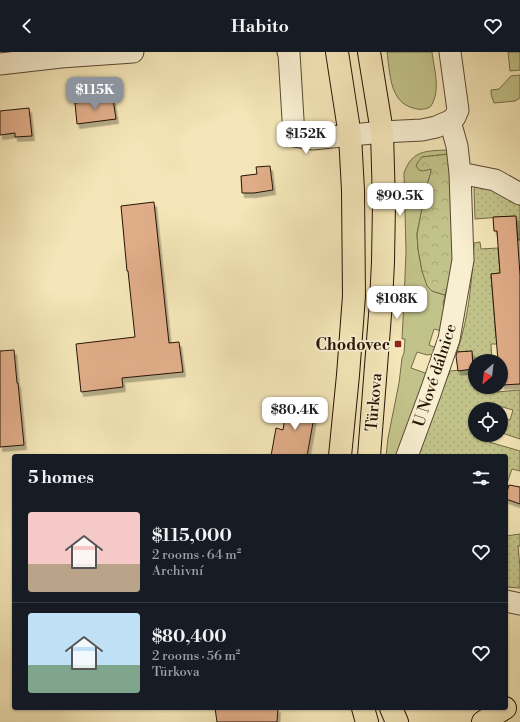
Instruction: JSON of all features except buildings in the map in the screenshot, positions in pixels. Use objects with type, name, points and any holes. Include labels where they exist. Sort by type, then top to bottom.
[{"type":"main road","name":"Türkova","points":[[337,52],[350,136],[353,190],[354,296],[340,454]]},
{"type":"main road","name":"Türkova","points":[[368,52],[382,132],[384,204],[383,262],[369,454]]},
{"type":"main road","points":[[508,707],[520,698]]},
{"type":"main road","points":[[364,710],[367,722]]},
{"type":"main road","points":[[392,710],[397,722]]},
{"type":"main road","points":[[483,722],[503,710]]},
{"type":"street","points":[[0,64],[61,57],[133,52]]},
{"type":"street","points":[[288,52],[294,136],[312,139],[382,132],[422,130],[436,127],[450,121],[458,110],[450,52]]},
{"type":"street","name":"U Nové dálnice","points":[[408,454],[432,391],[449,339],[463,260],[460,173],[457,146],[450,121]]},
{"type":"street","points":[[460,173],[495,180],[520,194]]},
{"type":"street","points":[[508,601],[520,604]]},
{"type":"green space","points":[[387,52],[432,52],[436,93],[431,106],[425,109],[415,109],[405,105],[399,99],[392,85]]},
{"type":"green space","points":[[508,52],[520,52],[520,70],[510,71]]},
{"type":"green space","points":[[520,75],[520,98],[515,101],[494,103],[491,90],[499,89],[511,76]]},
{"type":"green space","points":[[447,150],[448,154],[422,157],[431,168],[431,172],[426,188],[417,234],[418,249],[422,271],[432,291],[445,295],[443,304],[446,310],[441,331],[434,329],[429,345],[437,348],[434,354],[427,355],[417,352],[411,368],[428,374],[400,454],[386,454],[404,353],[405,339],[402,339],[406,252],[404,173],[407,165],[416,156],[421,153]]},
{"type":"green space","points":[[448,154],[455,248],[453,268],[445,295],[432,291],[427,286],[422,271],[417,234],[431,169],[423,171],[419,170],[416,166],[422,157]]},
{"type":"green space","points":[[478,183],[483,183],[520,206],[520,240],[518,240],[515,216],[475,219],[474,188]]},
{"type":"green space","points":[[480,242],[481,249],[498,248],[500,273],[491,274],[496,338],[498,338],[499,344],[491,344],[492,354],[472,354],[472,351],[457,352],[467,312],[471,285],[474,243]]},
{"type":"green space","points":[[468,369],[468,394],[508,394],[508,391],[520,390],[520,439],[508,435],[508,420],[510,420],[513,410],[508,409],[508,402],[468,402],[468,442],[489,442],[520,451],[520,471],[512,469],[508,480],[508,454],[416,454],[450,371]]},
{"type":"green space","points":[[520,534],[520,546],[518,546],[520,588],[508,587],[508,536]]},
{"type":"place","name":"Chodovec","points":[[398,344]]}]
